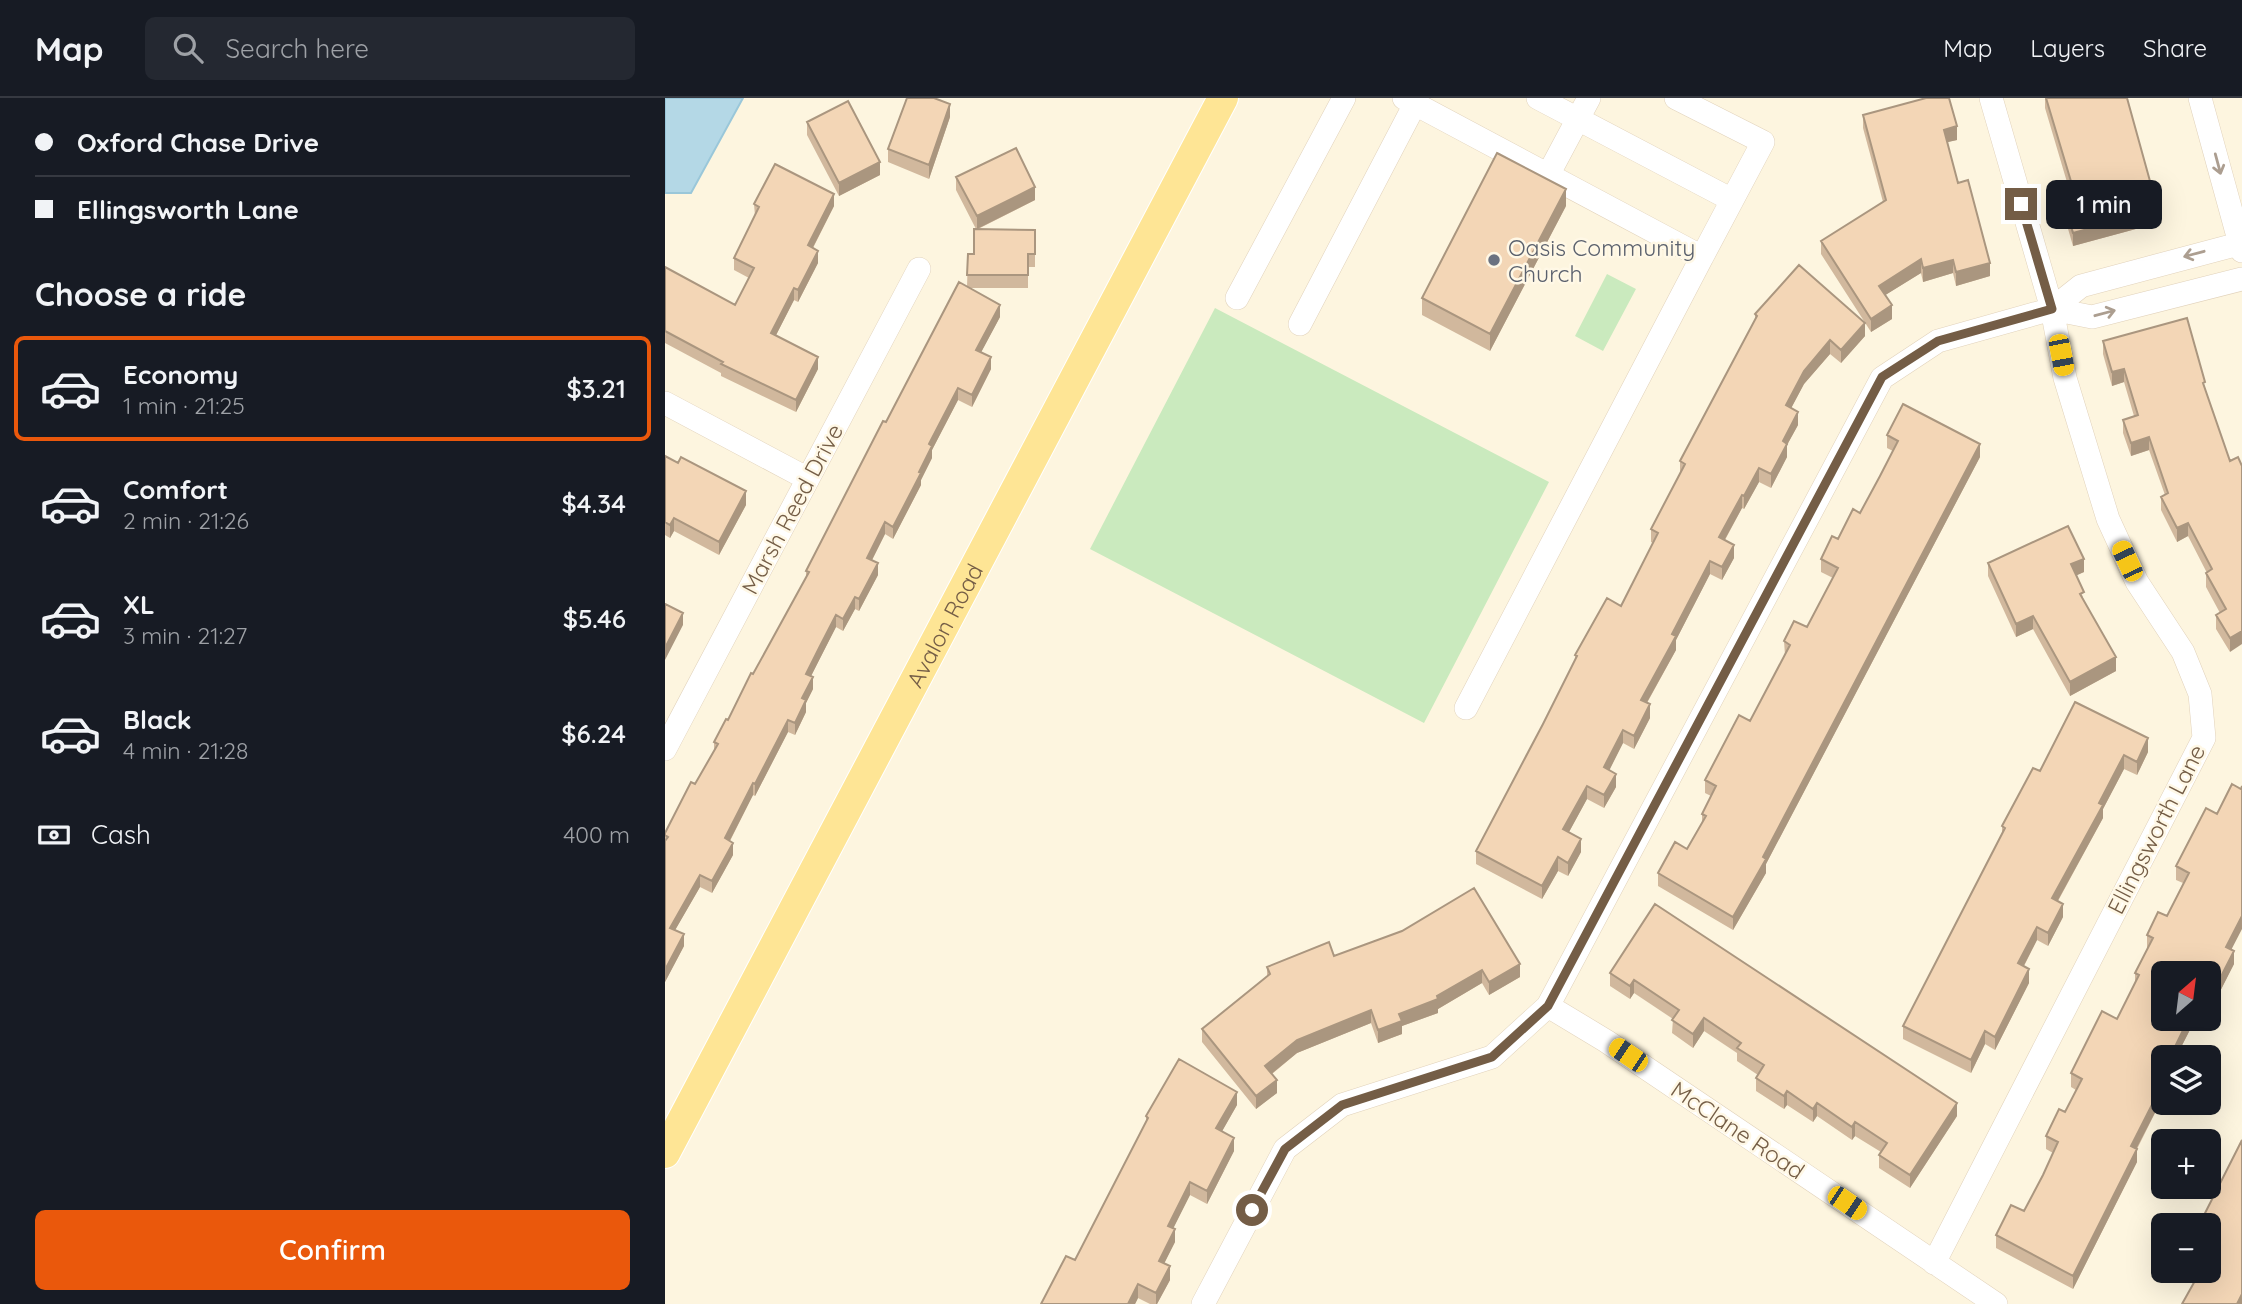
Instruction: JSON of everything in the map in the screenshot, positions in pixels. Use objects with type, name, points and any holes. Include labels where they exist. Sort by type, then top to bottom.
[{"type":"main road","name":"Avalon Road","points":[[665,1153],[1223,98]]},
{"type":"street","points":[[1237,298],[1344,98]]},
{"type":"street","points":[[1538,98],[1732,200]]},
{"type":"street","points":[[1548,175],[1589,98]]},
{"type":"street","points":[[1466,708],[1763,142],[1676,98]]},
{"type":"street","name":"Ellingsworth Lane","points":[[1934,1262],[2204,738],[2200,694],[2183,652],[2137,582],[2108,519],[2065,378],[2052,309],[1991,98]]},
{"type":"street","points":[[1203,1304],[1285,1149],[1342,1105],[1492,1057],[1548,1006],[1882,377],[1938,341],[2052,309],[2081,286],[2241,246],[2200,98]]},
{"type":"street","points":[[1300,324],[1409,101],[1702,257]]},
{"type":"street","points":[[2149,267],[2159,300]]},
{"type":"street","name":"Marsh Reed Drive","points":[[666,744],[919,269]]},
{"type":"street","points":[[2052,309],[2092,317],[2242,279]]},
{"type":"street","points":[[665,403],[808,479]]},
{"type":"street","name":"McClane Road","points":[[1548,1006],[1617,1048],[1996,1304]]},
{"type":"green space","points":[[1607,274],[1636,289],[1603,351],[1575,336]]},
{"type":"green space","points":[[1215,308],[1549,482],[1424,723],[1090,549]]},
{"type":"water","points":[[665,98],[743,98],[691,193],[665,193]]},
{"type":"building","points":[[907,98],[934,98],[950,104],[929,165],[888,149]]},
{"type":"building","points":[[1926,98],[1949,98],[1957,126],[1944,130],[1958,183],[1968,180],[1990,263],[1956,272],[1953,260],[1923,268],[1921,259],[1879,286],[1892,305],[1871,319],[1821,241],[1886,200],[1863,115]]},
{"type":"building","points":[[2046,98],[2127,98],[2158,210],[2073,233],[2064,202],[2076,198]]},
{"type":"building","points":[[848,101],[880,162],[839,183],[807,122]]},
{"type":"building","points":[[1016,148],[1035,187],[977,216],[956,177]]},
{"type":"building","name":"Oasis Community Church","points":[[1497,153],[1566,189],[1490,334],[1422,298]]},
{"type":"building","points":[[775,164],[834,194],[808,245],[818,251],[798,290],[794,288],[771,333],[818,357],[796,400],[721,364],[723,362],[665,331],[665,267],[735,305],[754,268],[734,258],[759,207],[754,204]]},
{"type":"building","points":[[974,229],[1035,230],[1035,254],[1028,254],[1028,275],[967,275],[968,254],[974,254]]},
{"type":"building","points":[[1799,265],[1865,323],[1841,350],[1830,340],[1804,371],[1786,405],[1798,412],[1783,441],[1787,444],[1771,474],[1759,468],[1744,496],[1742,495],[1719,537],[1734,545],[1722,567],[1710,561],[1672,634],[1676,636],[1641,700],[1650,704],[1634,736],[1623,730],[1604,767],[1616,774],[1604,795],[1587,786],[1563,829],[1581,839],[1568,863],[1558,857],[1542,886],[1476,851],[1543,724],[1577,656],[1575,655],[1607,598],[1621,606],[1658,533],[1651,529],[1685,464],[1680,461],[1757,316],[1755,314]]},
{"type":"building","points":[[959,282],[1000,305],[976,350],[991,357],[972,395],[958,388],[929,444],[932,446],[919,472],[921,473],[893,527],[885,522],[867,558],[878,563],[859,599],[855,597],[843,619],[836,615],[806,674],[813,677],[802,698],[806,700],[795,723],[788,720],[725,838],[733,843],[712,881],[700,875],[670,928],[684,934],[665,970],[665,841],[668,837],[665,833],[691,782],[695,784],[718,744],[714,742],[809,572],[806,571],[883,421],[886,422]]},
{"type":"building","points":[[2187,318],[2205,382],[2203,383],[2230,461],[2238,457],[2242,466],[2242,631],[2230,638],[2216,615],[2226,609],[2206,573],[2212,569],[2188,523],[2177,528],[2161,497],[2168,493],[2149,437],[2131,443],[2123,420],[2138,415],[2124,369],[2112,372],[2103,341]]},
{"type":"building","points":[[1903,404],[1980,444],[1763,857],[1766,859],[1733,917],[1658,873],[1675,842],[1687,849],[1706,816],[1702,814],[1716,786],[1705,780],[1739,715],[1750,721],[1790,645],[1784,641],[1794,621],[1807,627],[1838,568],[1821,559],[1832,536],[1838,539],[1853,509],[1860,513],[1880,476],[1898,441],[1887,435]]},
{"type":"building","points":[[665,456],[678,463],[681,457],[746,491],[719,542],[674,518],[670,525],[665,522]]},
{"type":"building","points":[[2068,526],[2084,559],[2071,564],[2084,592],[2080,594],[2116,657],[2070,682],[2033,616],[2016,624],[1988,563]]},
{"type":"building","points":[[665,604],[683,613],[665,648]]},
{"type":"building","points":[[2075,702],[2148,738],[2137,762],[2124,755],[2099,803],[2103,805],[2052,898],[2063,904],[2048,933],[2037,927],[2018,963],[2029,969],[1995,1037],[1985,1031],[1971,1060],[1903,1026],[2005,828],[2002,826],[2033,768],[2040,771]]},
{"type":"building","points":[[2232,784],[2241,789],[2242,786],[2242,916],[2226,947],[2234,951],[2221,976],[2221,961],[2151,961],[2151,1031],[2183,1031],[2176,1045],[2151,1045],[2151,1107],[2131,1146],[2137,1149],[2073,1276],[1996,1235],[2011,1205],[2024,1211],[2043,1175],[2058,1142],[2046,1136],[2059,1109],[2065,1112],[2082,1079],[2071,1073],[2102,1011],[2117,1019],[2139,975],[2135,973],[2153,938],[2147,935],[2158,912],[2167,916],[2189,873],[2176,866],[2206,808],[2217,814]]},
{"type":"building","points":[[1474,888],[1520,964],[1489,982],[1482,970],[1437,996],[1438,999],[1399,1014],[1402,1021],[1378,1030],[1371,1010],[1297,1040],[1265,1066],[1277,1080],[1256,1096],[1202,1029],[1270,974],[1267,967],[1329,942],[1334,956],[1402,931]]},
{"type":"building","points":[[1655,904],[1957,1103],[1910,1175],[1879,1155],[1887,1143],[1855,1122],[1852,1127],[1817,1103],[1813,1109],[1787,1091],[1784,1096],[1756,1078],[1764,1065],[1737,1048],[1741,1043],[1704,1018],[1693,1034],[1672,1020],[1679,1010],[1634,980],[1630,986],[1610,973]]},
{"type":"building","points":[[1179,1059],[1237,1092],[1216,1128],[1234,1138],[1207,1191],[1190,1182],[1168,1226],[1175,1229],[1159,1261],[1170,1266],[1156,1293],[1138,1284],[1128,1304],[1041,1304],[1066,1256],[1075,1260],[1148,1118],[1146,1116]]},
{"type":"building","points":[[2242,1140],[2242,1294],[2237,1304],[2182,1304],[2194,1283],[2221,1283],[2221,1213],[2205,1213],[2212,1199],[2221,1199],[2221,1182]]},
{"type":"place","name":"Oasis Community Church","points":[[1494,260]]},
{"type":"route","points":[[1252,1210],[1285,1149],[1342,1105],[1492,1057],[1548,1006],[1882,377],[1938,341],[2052,309],[2021,204]]}]
